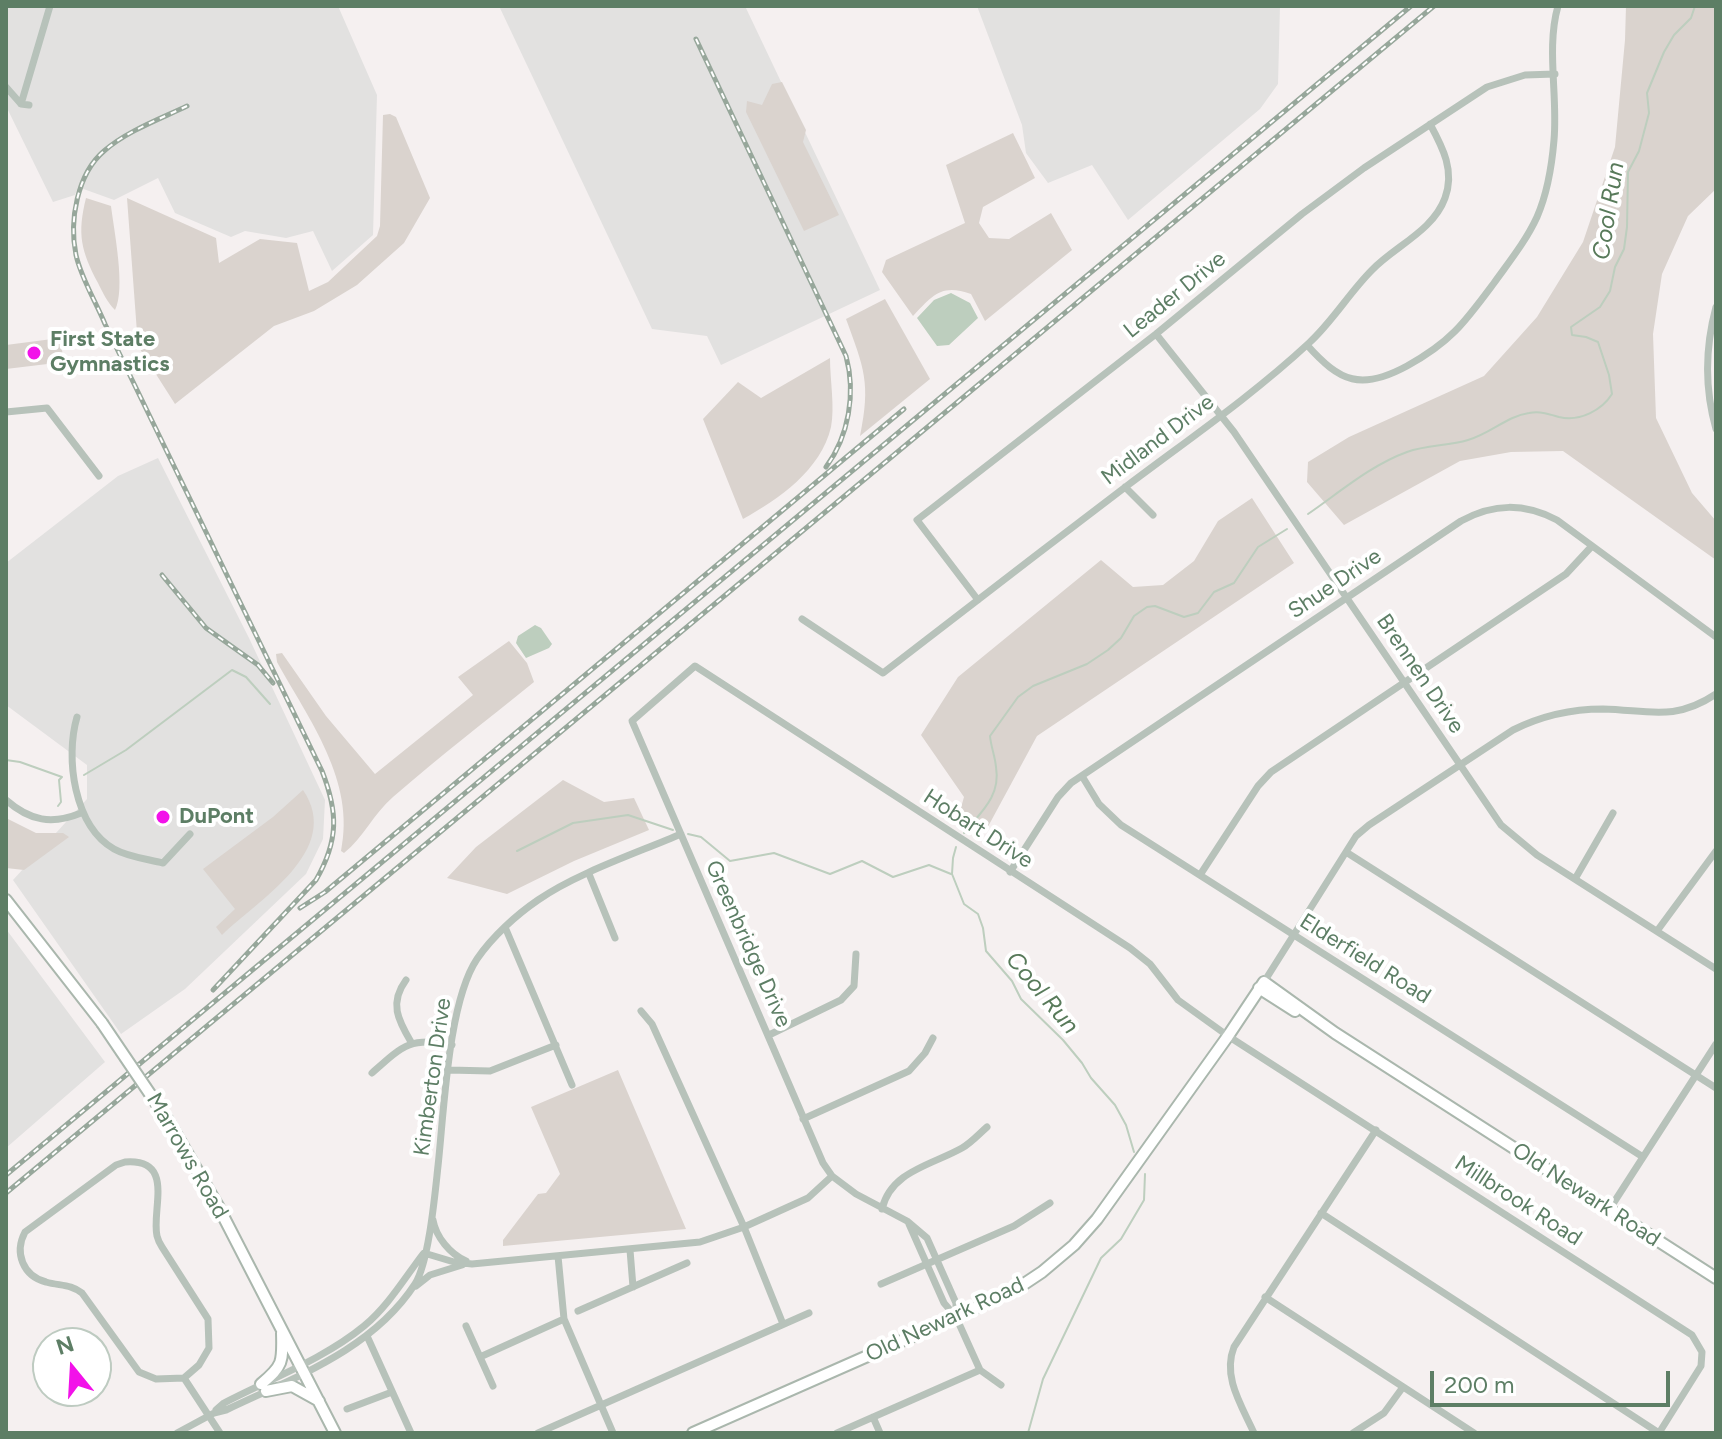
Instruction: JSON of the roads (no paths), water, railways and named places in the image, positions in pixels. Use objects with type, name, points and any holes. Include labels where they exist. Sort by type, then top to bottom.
[{"type":"street","points":[[6,87],[25,105],[50,6]]},
{"type":"street","points":[[1307,345],[1333,372],[1372,380],[1413,363],[1464,325],[1519,250],[1538,215],[1554,137],[1554,39],[1558,6]]},
{"type":"street","name":"Leader Drive","points":[[978,600],[917,520],[1364,168],[1487,87],[1525,75],[1555,74]]},
{"type":"street","name":"Midland Drive","points":[[802,619],[883,673],[1222,414],[1307,345],[1332,320],[1374,268],[1431,221],[1446,196],[1449,173],[1446,152],[1430,124]]},
{"type":"street","points":[[1716,307],[1706,368],[1716,429]]},
{"type":"street","name":"Brennen Drive","points":[[1156,334],[1222,414],[1492,814],[1512,836],[1716,969]]},
{"type":"street","points":[[6,412],[47,408],[99,476]]},
{"type":"street","points":[[1125,487],[1153,515]]},
{"type":"street","name":"Shue Drive","points":[[1010,872],[1058,797],[1082,776],[1474,514],[1509,506],[1535,510],[1557,520],[1716,637]]},
{"type":"street","points":[[1200,875],[1265,778],[1566,574],[1592,546]]},
{"type":"street","name":"Greenbridge Drive","points":[[695,666],[632,721],[803,1119],[832,1176],[856,1194],[907,1221],[927,1238],[956,1303],[956,1317]]},
{"type":"street","name":"Hobart Drive","points":[[695,666],[1141,957],[1178,1000],[1228,1036]]},
{"type":"street","points":[[1261,985],[1356,836],[1513,730],[1553,715],[1606,709],[1674,713],[1716,694]]},
{"type":"street","points":[[77,717],[71,753],[81,813],[97,833],[113,848],[163,863],[190,834]]},
{"type":"street","name":"Elderfield Road","points":[[1082,776],[1099,804],[1121,825],[1643,1157]]},
{"type":"street","points":[[6,800],[26,815],[45,821],[66,819],[81,813]]},
{"type":"street","points":[[1575,879],[1613,813]]},
{"type":"street","name":"Kimberton Drive","points":[[302,1368],[367,1337],[390,1316],[418,1280],[432,1215],[457,1012],[477,959],[505,927],[540,898],[681,834]]},
{"type":"street","points":[[1657,931],[1716,851]]},
{"type":"street","points":[[1346,852],[1716,1088]]},
{"type":"street","points":[[589,874],[615,938]]},
{"type":"street","name":"Marrows Road","points":[[6,900],[102,1023],[169,1122],[218,1206],[335,1433]]},
{"type":"street","points":[[505,927],[572,1085]]},
{"type":"street","points":[[769,1035],[841,1000],[854,986],[856,954]]},
{"type":"street","points":[[406,980],[396,995],[396,1009],[411,1042]]},
{"type":"street","name":"Old Newark Road","points":[[1261,985],[1276,1000],[1335,1033]]},
{"type":"street","name":"Old Newark Road","points":[[693,1433],[956,1317],[1021,1286],[1042,1272],[1074,1245],[1106,1207],[1261,985]]},
{"type":"street","name":"Old Newark Road","points":[[1261,985],[1716,1278]]},
{"type":"street","points":[[1244,1011],[1276,1000]]},
{"type":"street","points":[[641,1011],[652,1024],[744,1227],[783,1324]]},
{"type":"street","name":"Millbrook Road","points":[[1228,1036],[1692,1335],[1702,1352],[1701,1366],[1659,1433]]},
{"type":"street","points":[[803,1119],[909,1071],[933,1038]]},
{"type":"street","points":[[372,1073],[411,1042],[452,1045]]},
{"type":"street","points":[[1609,1210],[1716,1044]]},
{"type":"street","points":[[449,1070],[490,1071],[556,1045]]},
{"type":"street","points":[[882,1209],[884,1198],[899,1180],[965,1147],[987,1127]]},
{"type":"street","points":[[1254,1433],[1232,1384],[1230,1362],[1237,1340],[1376,1130]]},
{"type":"street","points":[[134,1162],[145,1165],[155,1177],[160,1189],[156,1235],[208,1319],[209,1348],[199,1365],[184,1378],[156,1379],[139,1372],[82,1293],[74,1286],[43,1282],[24,1267],[19,1249],[25,1232],[116,1165],[134,1162]]},
{"type":"street","points":[[407,1295],[430,1275],[454,1267],[700,1242],[744,1227],[808,1198],[832,1176]]},
{"type":"street","points":[[881,1284],[1014,1226],[1050,1203]]},
{"type":"street","points":[[1321,1213],[1659,1433]]},
{"type":"street","points":[[432,1215],[434,1226],[449,1249],[472,1264]]},
{"type":"street","points":[[907,1221],[944,1303],[956,1317],[980,1370],[1001,1385]]},
{"type":"street","points":[[630,1250],[633,1287]]},
{"type":"street","points":[[424,1253],[472,1264]]},
{"type":"street","name":"Kimberton Drive","points":[[302,1368],[362,1328],[381,1311],[424,1253]]},
{"type":"street","points":[[558,1256],[564,1319],[613,1433]]},
{"type":"street","points":[[578,1311],[687,1263]]},
{"type":"street","points":[[1265,1297],[1474,1433]]},
{"type":"street","points":[[538,1433],[809,1313]]},
{"type":"street","points":[[480,1357],[564,1319]]},
{"type":"street","points":[[466,1326],[493,1386]]},
{"type":"street","points":[[263,1388],[282,1361],[281,1327]]},
{"type":"street","points":[[362,1328],[411,1433]]},
{"type":"street","points":[[177,1433],[224,1403],[302,1368]]},
{"type":"street","points":[[837,1433],[980,1370]]},
{"type":"street","points":[[184,1378],[211,1414],[220,1433]]},
{"type":"street","points":[[263,1388],[292,1386],[319,1401]]},
{"type":"street","points":[[1353,1433],[1384,1413],[1403,1387]]},
{"type":"street","points":[[347,1409],[392,1392]]},
{"type":"street","points":[[873,1417],[880,1433]]},
{"type":"waterway","name":"Cool Run","points":[[1308,514],[1368,472],[1407,452],[1468,440],[1529,413],[1575,418],[1596,410],[1608,400],[1612,394],[1609,375],[1598,342],[1572,335],[1571,327],[1600,307],[1610,291],[1615,267],[1624,249],[1628,172],[1639,151],[1649,113],[1647,93],[1664,52],[1674,35],[1691,18],[1695,6]]},
{"type":"waterway","name":"Cool Run","points":[[964,833],[993,795],[997,777],[990,736],[1018,697],[1033,686],[1087,664],[1108,650],[1121,638],[1134,616],[1147,607],[1155,606],[1184,617],[1198,613],[1214,592],[1234,583],[1258,547],[1287,529]]},
{"type":"waterway","points":[[84,775],[126,750],[232,670],[246,677],[270,704]]},
{"type":"waterway","points":[[6,760],[62,777],[59,780],[61,802],[58,806]]},
{"type":"waterway","points":[[517,851],[573,823],[628,815],[673,830]]},
{"type":"waterway","points":[[688,834],[701,837],[730,861],[774,853],[830,874],[862,861],[893,877],[929,865],[951,874]]},
{"type":"waterway","name":"Cool Run","points":[[956,847],[952,874],[964,904],[978,914],[986,951],[1012,981],[1021,999],[1063,1040],[1115,1105],[1126,1125],[1134,1152]]},
{"type":"waterway","name":"Cool Run","points":[[1028,1433],[1043,1379],[1101,1258],[1121,1239],[1144,1200],[1145,1174]]},
{"type":"railway","points":[[6,1175],[1411,6]]},
{"type":"railway","points":[[6,1193],[1434,6]]},
{"type":"railway","points":[[696,39],[846,356],[850,385],[848,414],[840,442],[826,467]]},
{"type":"railway","points":[[187,106],[123,137],[95,161],[87,172],[77,199],[74,228],[76,255],[105,324],[322,771],[331,800],[334,826],[329,852],[316,880],[213,990]]},
{"type":"railway","points":[[300,908],[325,892],[904,409]]},
{"type":"railway","points":[[162,575],[206,628],[258,665],[273,683]]},
{"type":"place","name":"First State Gymnastics","points":[[34,353]]},
{"type":"place","name":"DuPont","points":[[163,817]]}]
